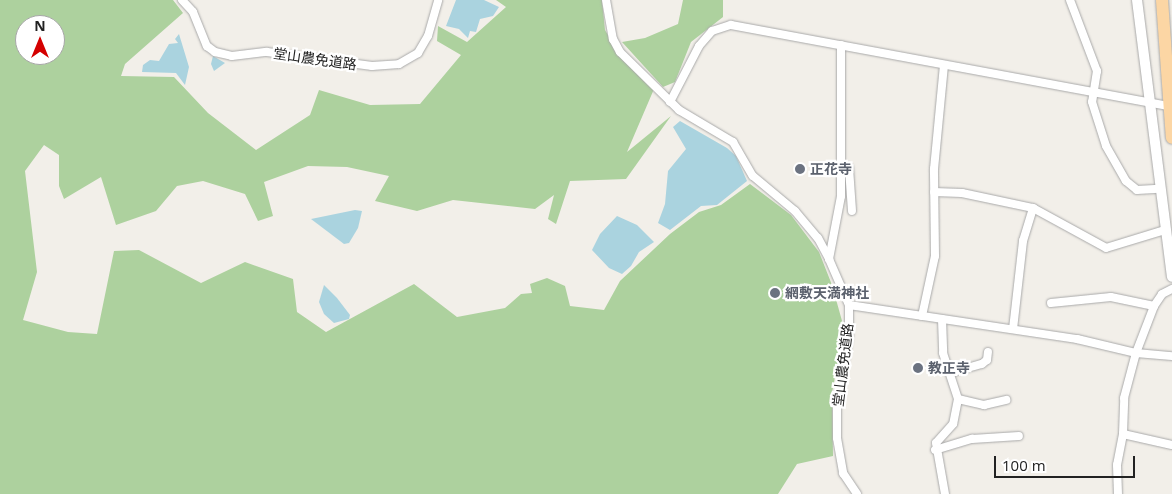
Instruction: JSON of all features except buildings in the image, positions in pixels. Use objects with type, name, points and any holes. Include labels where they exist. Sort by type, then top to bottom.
[{"type":"main road","points":[[1162,0],[1172,138]]},
{"type":"street","name":"堂山農免道路","points":[[182,0],[194,12],[207,46],[215,52],[232,56],[267,52],[372,66],[399,64],[418,53],[428,36],[438,0]]},
{"type":"street","name":"堂山農免道路","points":[[606,0],[613,39],[620,52],[670,102],[733,142],[757,181],[800,216],[818,238],[829,259],[849,305],[849,335],[837,406],[837,438],[843,473],[856,494]]},
{"type":"street","points":[[1070,0],[1097,71],[1092,91],[1093,113],[1106,146],[1126,181],[1137,190],[1159,190]]},
{"type":"street","points":[[1136,0],[1150,101],[1159,190],[1172,276]]},
{"type":"street","points":[[670,102],[699,46],[712,31],[731,25],[1150,101],[1170,107]]},
{"type":"street","points":[[829,259],[841,196],[841,45]]},
{"type":"street","points":[[922,316],[935,256],[934,192],[944,65]]},
{"type":"street","points":[[842,166],[849,168],[852,210]]},
{"type":"street","points":[[934,192],[962,193],[1033,208],[1106,248],[1165,230]]},
{"type":"street","points":[[1013,329],[1023,241],[1033,208]]},
{"type":"street","points":[[1118,494],[1117,465],[1123,434],[1124,398],[1136,353],[1154,306],[1162,294],[1172,289]]},
{"type":"street","points":[[1051,303],[1111,297],[1154,306]]},
{"type":"street","points":[[849,305],[1077,339],[1136,353],[1172,356]]},
{"type":"street","points":[[942,319],[943,353],[958,399],[953,424],[936,443],[945,494]]},
{"type":"street","points":[[950,373],[982,364],[987,360],[988,352]]},
{"type":"street","points":[[958,399],[984,405],[1006,400]]},
{"type":"street","points":[[1123,434],[1172,445]]},
{"type":"street","points":[[936,450],[972,439],[1020,436]]},
{"type":"green space","points":[[0,0],[173,0],[183,13],[125,64],[121,76],[174,77],[208,113],[256,150],[310,115],[319,90],[370,105],[420,104],[461,55],[437,41],[438,26],[467,42],[506,7],[496,0],[602,0],[605,30],[622,59],[654,89],[627,152],[671,116],[626,179],[570,181],[556,224],[548,219],[554,195],[535,209],[453,200],[417,211],[375,201],[389,176],[347,167],[308,166],[264,182],[273,216],[258,221],[245,194],[203,181],[177,186],[156,211],[116,225],[101,177],[64,199],[59,186],[59,155],[44,145],[25,171],[37,272],[23,320],[68,332],[97,334],[114,251],[139,250],[201,283],[245,262],[293,279],[297,312],[326,332],[414,284],[457,317],[505,308],[521,294],[532,293],[530,284],[547,278],[565,286],[570,306],[604,310],[620,281],[670,234],[699,212],[721,205],[750,184],[791,215],[819,252],[832,285],[844,328],[832,393],[833,456],[797,464],[778,494],[0,494]]},
{"type":"green space","points":[[683,0],[723,0],[723,17],[691,42],[675,82],[663,87],[622,42],[645,38],[678,24]]},
{"type":"water","points":[[456,0],[484,0],[499,7],[493,16],[480,19],[476,32],[470,31],[468,38],[459,29],[446,26]]},
{"type":"water","points":[[179,34],[189,67],[185,85],[176,73],[142,72],[143,65],[150,60],[159,61],[169,44],[178,43],[175,39]]},
{"type":"water","points":[[213,56],[225,63],[214,71],[211,64]]},
{"type":"water","points":[[680,121],[727,148],[736,156],[747,181],[717,205],[701,206],[670,230],[658,223],[665,204],[668,171],[686,149],[673,127]]},
{"type":"water","points":[[355,210],[362,211],[358,228],[349,243],[344,244],[311,219]]},
{"type":"water","points":[[617,216],[637,225],[654,242],[639,252],[631,266],[622,274],[609,268],[592,250],[600,234]]},
{"type":"water","points":[[324,285],[350,315],[349,319],[334,323],[324,314],[319,302]]},
{"type":"place","name":"正花寺","points":[[800,169]]},
{"type":"place","name":"網敷天満神社","points":[[775,293]]},
{"type":"place","name":"教正寺","points":[[918,368]]}]
